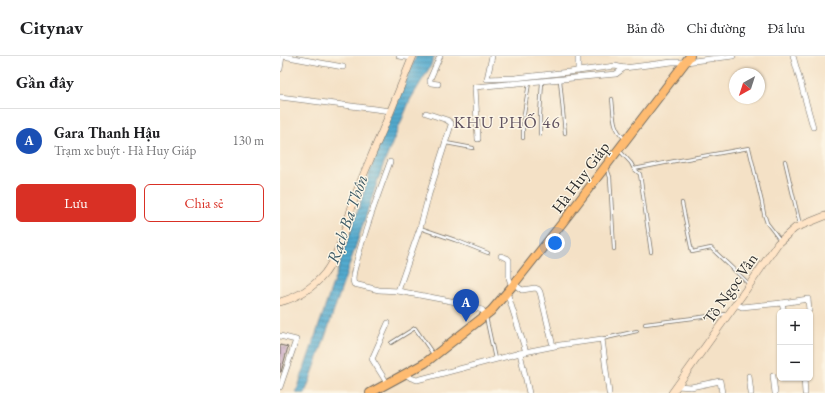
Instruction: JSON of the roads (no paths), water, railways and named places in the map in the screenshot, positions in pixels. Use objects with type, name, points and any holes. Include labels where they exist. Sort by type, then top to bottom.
[{"type":"main road","name":"Hà Huy Giáp","points":[[370,393],[425,363],[486,316],[511,288],[688,59]]},
{"type":"street","points":[[280,69],[283,56],[343,67]]},
{"type":"street","points":[[280,302],[291,299],[313,287],[326,272],[337,251],[356,194],[413,57],[399,56]]},
{"type":"street","points":[[438,84],[431,83],[430,79],[440,56]]},
{"type":"street","points":[[492,56],[487,79],[515,78],[615,66],[624,68],[688,59],[733,56]]},
{"type":"street","points":[[578,56],[578,71]]},
{"type":"street","points":[[793,56],[813,127]]},
{"type":"street","points":[[478,139],[475,87],[616,74],[624,68]]},
{"type":"street","points":[[280,96],[391,111]]},
{"type":"street","points":[[398,290],[420,228],[451,125],[451,123],[447,120],[426,113]]},
{"type":"street","points":[[390,162],[364,234],[352,280],[354,284],[379,290],[398,290],[456,302],[482,310],[486,316]]},
{"type":"street","name":"Tô Ngọc Vân","points":[[672,393],[780,240],[795,228],[825,216]]},
{"type":"street","points":[[501,256],[507,258],[508,260],[509,278],[526,352]]},
{"type":"street","points":[[511,288],[522,290],[538,289],[553,346]]},
{"type":"street","points":[[736,304],[742,307],[808,299],[809,309]]},
{"type":"street","points":[[782,303],[783,309]]},
{"type":"street","points":[[387,383],[372,358],[388,323]]},
{"type":"street","points":[[280,336],[296,340],[280,387]]},
{"type":"street","points":[[404,374],[417,380],[520,353],[553,346],[602,339],[609,393]]},
{"type":"street","points":[[520,353],[529,393]]},
{"type":"street","points":[[749,376],[751,393]]},
{"type":"street","points":[[773,376],[775,393]]},
{"type":"street","points":[[677,386],[690,387],[720,381],[722,393]]},
{"type":"street","points":[[804,381],[805,393]]},
{"type":"lane","points":[[560,80],[565,133]]},
{"type":"lane","points":[[540,135],[542,81]]},
{"type":"lane","points":[[523,138],[523,120],[529,82]]},
{"type":"lane","points":[[612,99],[615,127],[619,134],[626,140]]},
{"type":"lane","points":[[446,142],[473,148]]},
{"type":"lane","points":[[634,169],[749,148],[767,223],[780,240]]},
{"type":"lane","points":[[619,149],[634,169],[640,174],[651,252]]},
{"type":"lane","points":[[786,161],[800,226]]},
{"type":"lane","points":[[606,167],[610,177],[614,249]]},
{"type":"lane","points":[[682,203],[692,252],[711,248],[750,284]]},
{"type":"lane","points":[[420,228],[488,252]]},
{"type":"lane","points":[[645,324],[729,314]]},
{"type":"lane","points":[[486,316],[496,359]]},
{"type":"lane","points":[[391,344],[415,328],[434,356]]},
{"type":"lane","points":[[602,339],[636,331]]},
{"type":"water","points":[[416,56],[435,56],[410,100],[382,168],[305,393],[296,393],[374,158]]},
{"type":"place","name":"Gara Thanh Hậu","points":[[466,322]]},
{"type":"district","name":"KHU PHỐ 46","points":[[507,122]]},
{"type":"water label","name":"Rạch Ba Thôn","points":[[347,219]]}]
